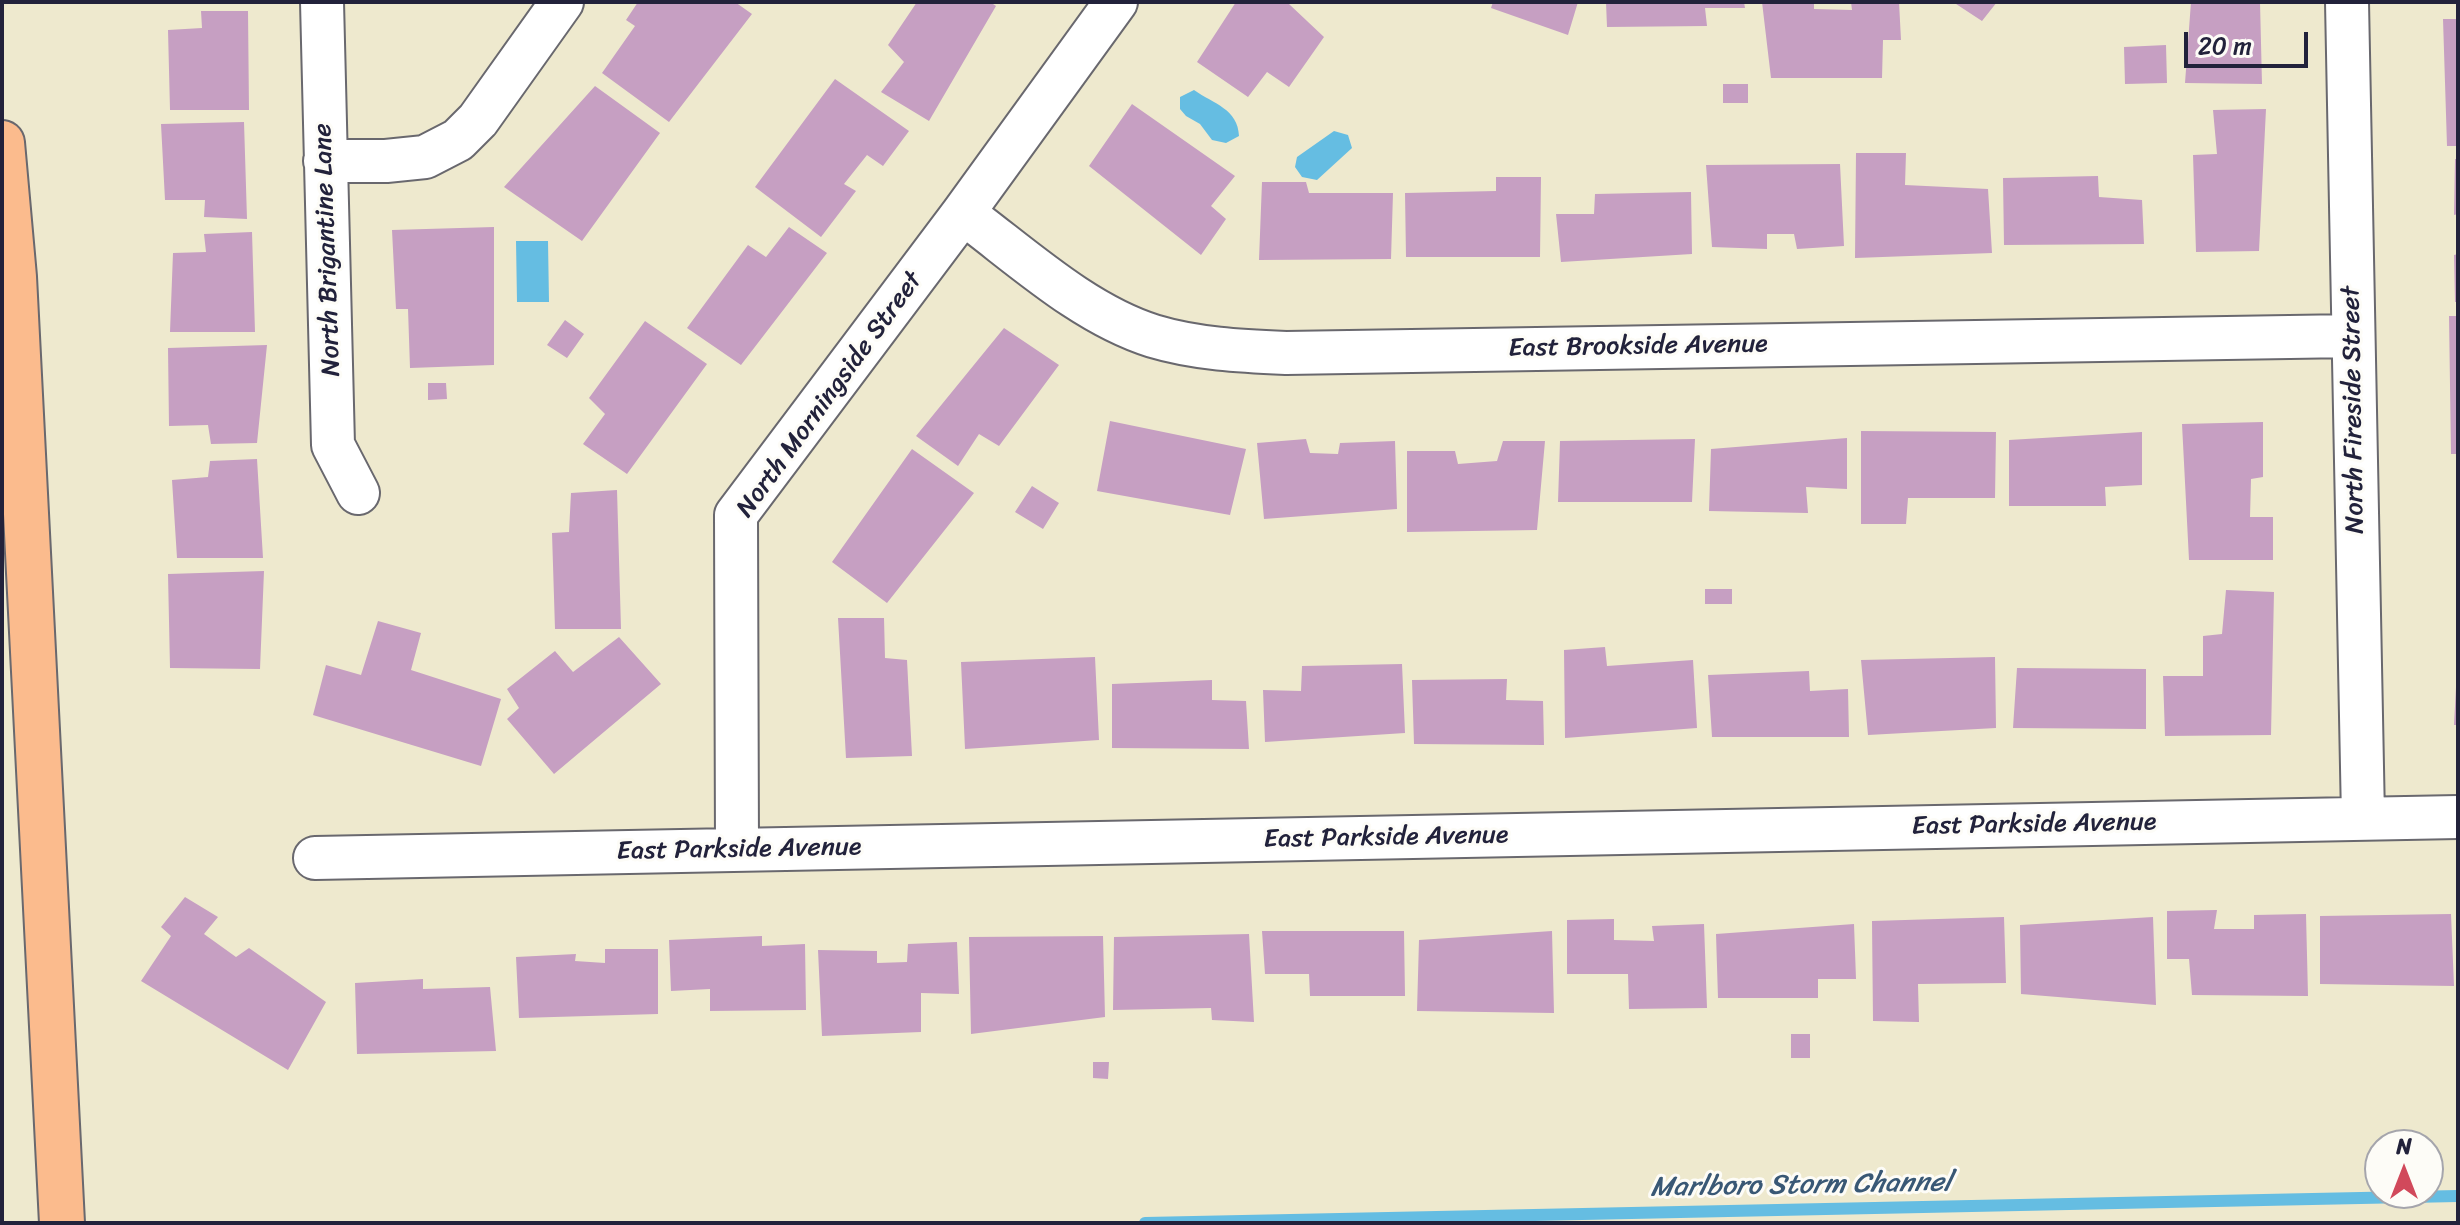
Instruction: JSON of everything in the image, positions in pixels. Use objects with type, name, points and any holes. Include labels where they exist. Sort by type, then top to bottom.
[{"type":"highway","points":[[2,143],[14,277],[62,1223]]},
{"type":"street","name":"North Brigantine Lane","points":[[322,2],[333,445],[358,493]]},
{"type":"street","points":[[325,161],[386,161],[425,157],[458,140],[478,120],[562,2]]},
{"type":"street","name":"North Morningside Street","points":[[737,850],[736,515],[963,213],[1116,2]]},
{"type":"street","name":"North Fireside Street","points":[[2347,2],[2363,818]]},
{"type":"street","name":"East Brookside Avenue","points":[[963,213],[1092,309],[1151,335],[1211,349],[1286,353],[2352,336]]},
{"type":"street","name":"East Parkside Avenue","points":[[315,858],[2458,817]]},
{"type":"water","points":[[1194,90],[1230,113],[1239,136],[1226,143],[1212,140],[1200,124],[1186,116],[1180,109],[1180,97]]},
{"type":"water","points":[[1334,131],[1348,135],[1352,148],[1317,180],[1302,177],[1295,167],[1297,157]]},
{"type":"water","points":[[516,241],[548,241],[549,302],[517,302]]},
{"type":"building","points":[[638,2],[735,2],[752,14],[669,122],[602,73],[635,26],[626,20]]},
{"type":"building","points":[[917,2],[990,2],[996,6],[929,121],[881,92],[904,62],[888,45]]},
{"type":"building","points":[[1236,2],[1290,2],[1324,37],[1289,87],[1267,72],[1248,97],[1197,62]]},
{"type":"building","points":[[1493,2],[1578,2],[1568,35],[1491,8]]},
{"type":"building","points":[[1606,2],[1744,2],[1745,8],[1705,8],[1707,26],[1607,27]]},
{"type":"building","points":[[1762,2],[1814,2],[1814,9],[1852,10],[1851,2],[1899,2],[1901,40],[1883,40],[1882,78],[1771,78]]},
{"type":"building","points":[[1953,2],[1997,2],[1982,21]]},
{"type":"building","points":[[2191,2],[2260,2],[2262,84],[2185,83]]},
{"type":"building","points":[[201,11],[248,11],[249,110],[170,110],[168,30],[202,28]]},
{"type":"building","points":[[2443,19],[2458,19],[2458,146],[2447,146]]},
{"type":"building","points":[[2166,45],[2167,83],[2125,84],[2124,47]]},
{"type":"building","points":[[835,79],[909,131],[883,166],[867,155],[844,184],[856,191],[821,237],[755,187]]},
{"type":"building","points":[[1723,84],[1748,84],[1748,103],[1723,103]]},
{"type":"building","points":[[595,86],[660,133],[582,241],[504,187]]},
{"type":"building","points":[[1132,104],[1235,176],[1211,206],[1226,219],[1201,255],[1089,166]]},
{"type":"building","points":[[2266,109],[2259,251],[2196,252],[2193,155],[2217,154],[2213,110]]},
{"type":"building","points":[[244,122],[247,219],[204,217],[205,200],[165,200],[161,124]]},
{"type":"building","points":[[1856,153],[1906,153],[1905,185],[1988,189],[1992,253],[1855,258]]},
{"type":"building","points":[[2455,159],[2458,159],[2458,214],[2454,215]]},
{"type":"building","points":[[1840,164],[1844,246],[1797,249],[1794,234],[1767,234],[1767,249],[1712,247],[1706,165]]},
{"type":"building","points":[[2098,176],[2099,197],[2142,200],[2144,244],[2004,245],[2003,178]]},
{"type":"building","points":[[1496,177],[1541,177],[1540,257],[1406,257],[1405,193],[1496,191]]},
{"type":"building","points":[[1262,182],[1306,182],[1309,193],[1393,193],[1391,259],[1259,260]]},
{"type":"building","points":[[1691,192],[1692,254],[1561,262],[1556,214],[1594,214],[1595,194]]},
{"type":"building","points":[[494,227],[494,365],[410,368],[408,309],[396,309],[392,230]]},
{"type":"building","points":[[789,227],[827,253],[741,365],[687,328],[748,245],[766,257]]},
{"type":"building","points":[[252,232],[255,332],[170,332],[173,253],[206,252],[204,234]]},
{"type":"building","points":[[2458,254],[2458,302],[2455,302],[2454,255]]},
{"type":"building","points":[[2449,316],[2458,316],[2458,454],[2451,454]]},
{"type":"building","points":[[565,320],[584,334],[567,358],[547,345]]},
{"type":"building","points":[[645,321],[707,364],[627,474],[583,444],[605,414],[589,398]]},
{"type":"building","points":[[1004,328],[1059,365],[999,446],[979,434],[958,466],[916,436]]},
{"type":"building","points":[[267,345],[257,443],[211,444],[208,425],[169,426],[168,348]]},
{"type":"building","points":[[428,383],[446,383],[447,399],[428,400]]},
{"type":"building","points":[[1110,421],[1246,449],[1230,515],[1097,491]]},
{"type":"building","points":[[2263,422],[2263,477],[2251,479],[2250,517],[2273,517],[2273,560],[2189,560],[2182,424]]},
{"type":"building","points":[[1861,431],[1996,432],[1995,498],[1908,498],[1906,524],[1861,524]]},
{"type":"building","points":[[2142,432],[2142,485],[2105,487],[2106,506],[2009,506],[2009,440]]},
{"type":"building","points":[[1847,438],[1847,489],[1806,487],[1808,513],[1709,511],[1711,449]]},
{"type":"building","points":[[1306,439],[1310,453],[1338,454],[1340,443],[1395,441],[1397,509],[1264,519],[1257,443]]},
{"type":"building","points":[[1695,439],[1692,502],[1558,502],[1560,441]]},
{"type":"building","points":[[1503,441],[1545,441],[1537,530],[1407,532],[1407,451],[1455,451],[1458,464],[1497,461]]},
{"type":"building","points":[[912,449],[974,493],[887,603],[832,562]]},
{"type":"building","points":[[257,459],[263,558],[177,558],[172,480],[208,477],[210,461]]},
{"type":"building","points":[[1032,486],[1059,503],[1043,529],[1015,512]]},
{"type":"building","points":[[617,490],[621,629],[555,629],[552,533],[569,532],[571,493]]},
{"type":"building","points":[[264,571],[260,669],[170,668],[168,574]]},
{"type":"building","points":[[1705,589],[1732,589],[1732,604],[1705,604]]},
{"type":"building","points":[[2226,590],[2274,592],[2271,735],[2165,736],[2163,676],[2203,676],[2203,636],[2222,634]]},
{"type":"building","points":[[838,618],[884,618],[885,658],[907,660],[912,756],[846,758]]},
{"type":"building","points":[[378,621],[421,633],[411,670],[501,699],[481,766],[313,715],[326,665],[361,675]]},
{"type":"building","points":[[619,637],[661,684],[554,774],[507,719],[519,708],[507,689],[555,651],[573,672]]},
{"type":"building","points":[[1605,647],[1607,666],[1693,660],[1697,728],[1565,738],[1564,650]]},
{"type":"building","points":[[1095,657],[1099,740],[965,749],[961,662]]},
{"type":"building","points":[[1995,657],[1996,728],[1868,735],[1861,660]]},
{"type":"building","points":[[1402,664],[1405,733],[1265,742],[1263,690],[1301,691],[1302,666]]},
{"type":"building","points":[[2017,668],[2146,669],[2146,729],[2013,728]]},
{"type":"building","points":[[1809,671],[1810,691],[1848,689],[1849,737],[1712,737],[1708,675]]},
{"type":"building","points":[[1507,679],[1506,700],[1543,701],[1544,745],[1414,744],[1412,680]]},
{"type":"building","points":[[1212,680],[1212,700],[1246,701],[1249,749],[1112,748],[1112,684]]},
{"type":"building","points":[[2456,687],[2458,725],[2454,725]]},
{"type":"building","points":[[185,897],[218,917],[204,934],[236,957],[249,948],[326,1002],[288,1070],[141,981],[171,936],[161,927]]},
{"type":"building","points":[[2217,910],[2214,929],[2254,929],[2254,915],[2306,914],[2308,996],[2192,995],[2189,959],[2167,959],[2167,911]]},
{"type":"building","points":[[2451,914],[2454,986],[2320,984],[2320,916]]},
{"type":"building","points":[[2004,917],[2006,983],[1918,984],[1919,1022],[1873,1021],[1872,921]]},
{"type":"building","points":[[2153,917],[2156,1005],[2021,994],[2020,925]]},
{"type":"building","points":[[1614,919],[1614,940],[1654,941],[1652,926],[1704,924],[1707,1008],[1629,1009],[1628,974],[1567,974],[1567,920]]},
{"type":"building","points":[[1854,924],[1856,979],[1818,979],[1818,998],[1718,998],[1716,934]]},
{"type":"building","points":[[1262,931],[1404,931],[1405,996],[1310,996],[1309,974],[1265,974]]},
{"type":"building","points":[[1552,931],[1554,1013],[1417,1011],[1419,940]]},
{"type":"building","points":[[1249,934],[1254,1022],[1212,1020],[1211,1008],[1113,1010],[1114,937]]},
{"type":"building","points":[[762,936],[762,946],[805,944],[806,1010],[710,1011],[710,989],[671,991],[669,940]]},
{"type":"building","points":[[1103,936],[1105,1017],[971,1034],[969,937]]},
{"type":"building","points":[[957,942],[959,994],[921,993],[921,1032],[822,1036],[818,950],[877,951],[877,963],[907,962],[908,944]]},
{"type":"building","points":[[605,949],[658,949],[658,1014],[519,1018],[516,957],[576,954],[575,961],[605,963]]},
{"type":"building","points":[[423,979],[423,989],[490,987],[496,1051],[357,1054],[355,983]]},
{"type":"building","points":[[1791,1034],[1810,1034],[1810,1058],[1791,1058]]},
{"type":"building","points":[[1093,1062],[1109,1062],[1108,1079],[1093,1078]]},
{"type":"waterway","name":"Marlboro Storm Channel","points":[[1145,1223],[2458,1196]]}]
